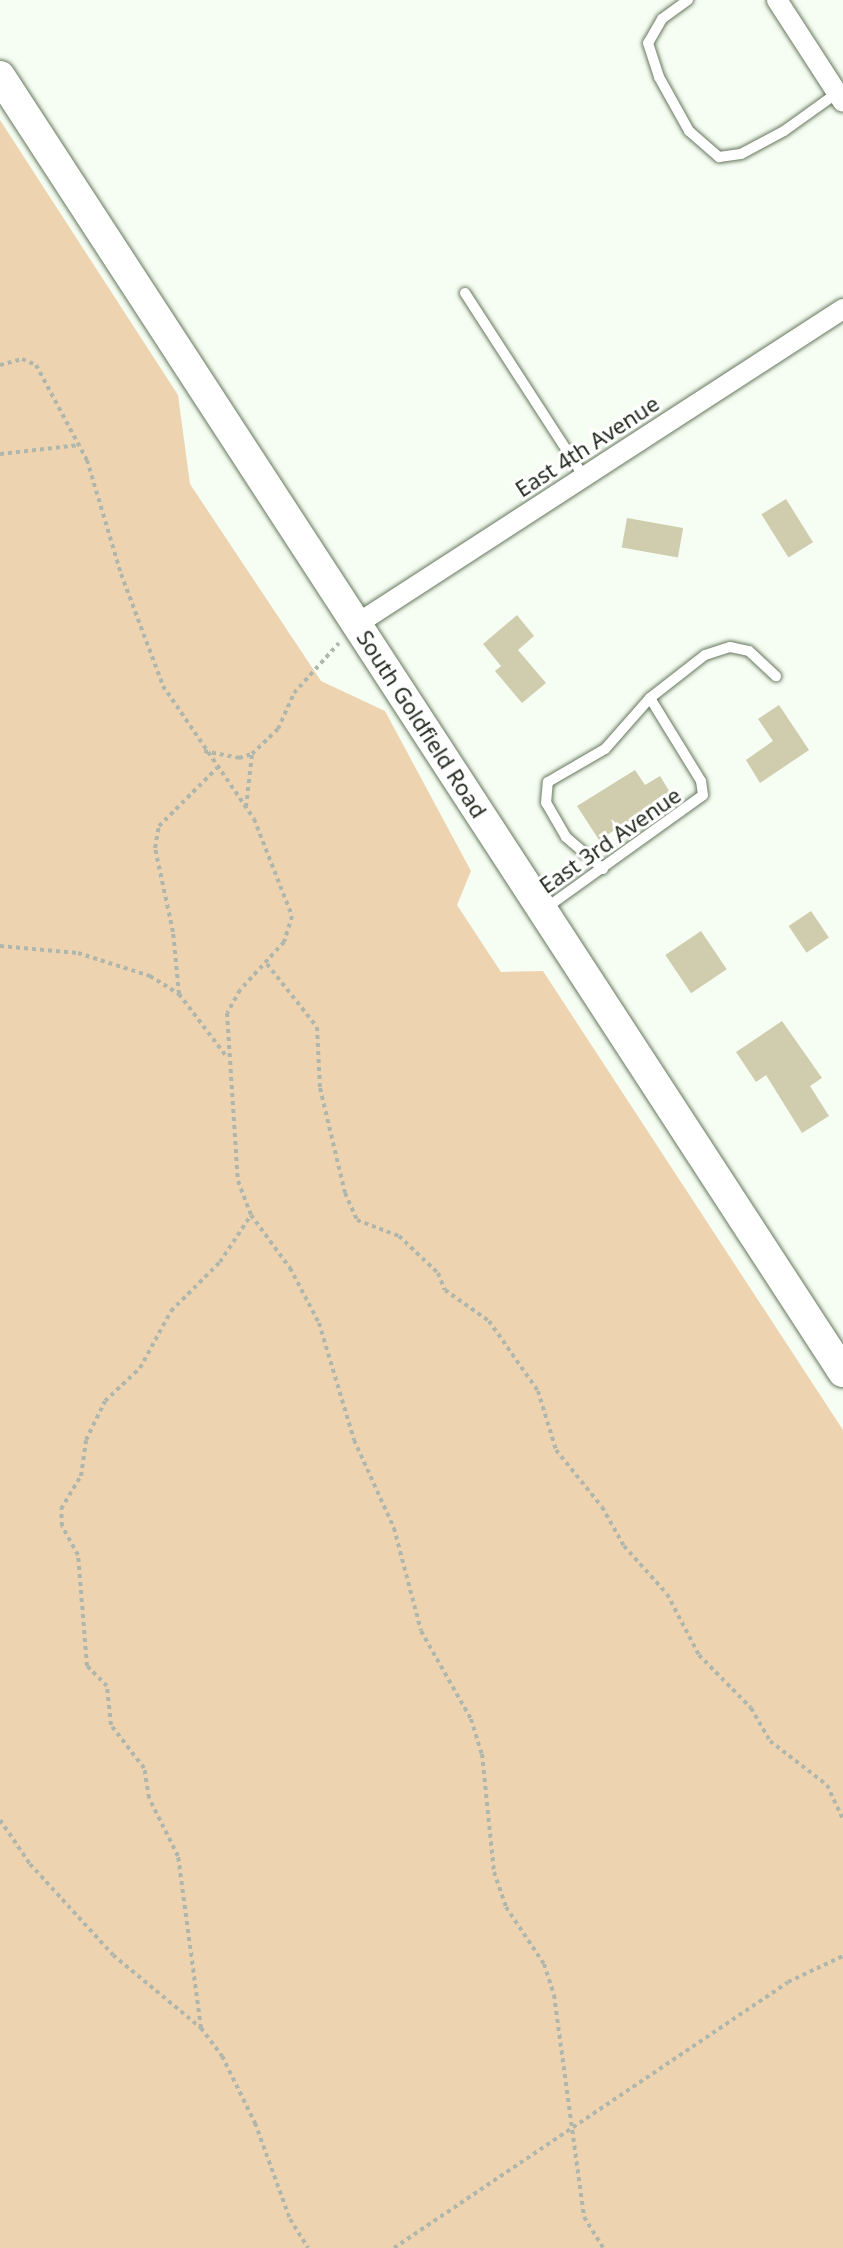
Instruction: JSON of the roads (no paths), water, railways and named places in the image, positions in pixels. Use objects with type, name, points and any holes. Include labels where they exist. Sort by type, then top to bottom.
[{"type":"main road","name":"South Goldfield Road","points":[[0,76],[843,1372]]},
{"type":"street","points":[[777,0],[840,98]]},
{"type":"street","name":"East 4th Avenue","points":[[357,624],[843,309]]},
{"type":"lane","points":[[688,0],[662,19],[648,43],[659,77],[689,131],[719,157],[741,154],[840,98]]},
{"type":"lane","points":[[465,293],[584,477]]},
{"type":"lane","points":[[603,869],[566,837],[544,790],[562,770],[605,749],[624,732],[650,698],[705,655],[730,647],[749,651],[776,676]]},
{"type":"lane","name":"East 3rd Avenue","points":[[543,910],[700,802],[701,781],[650,698]]}]
